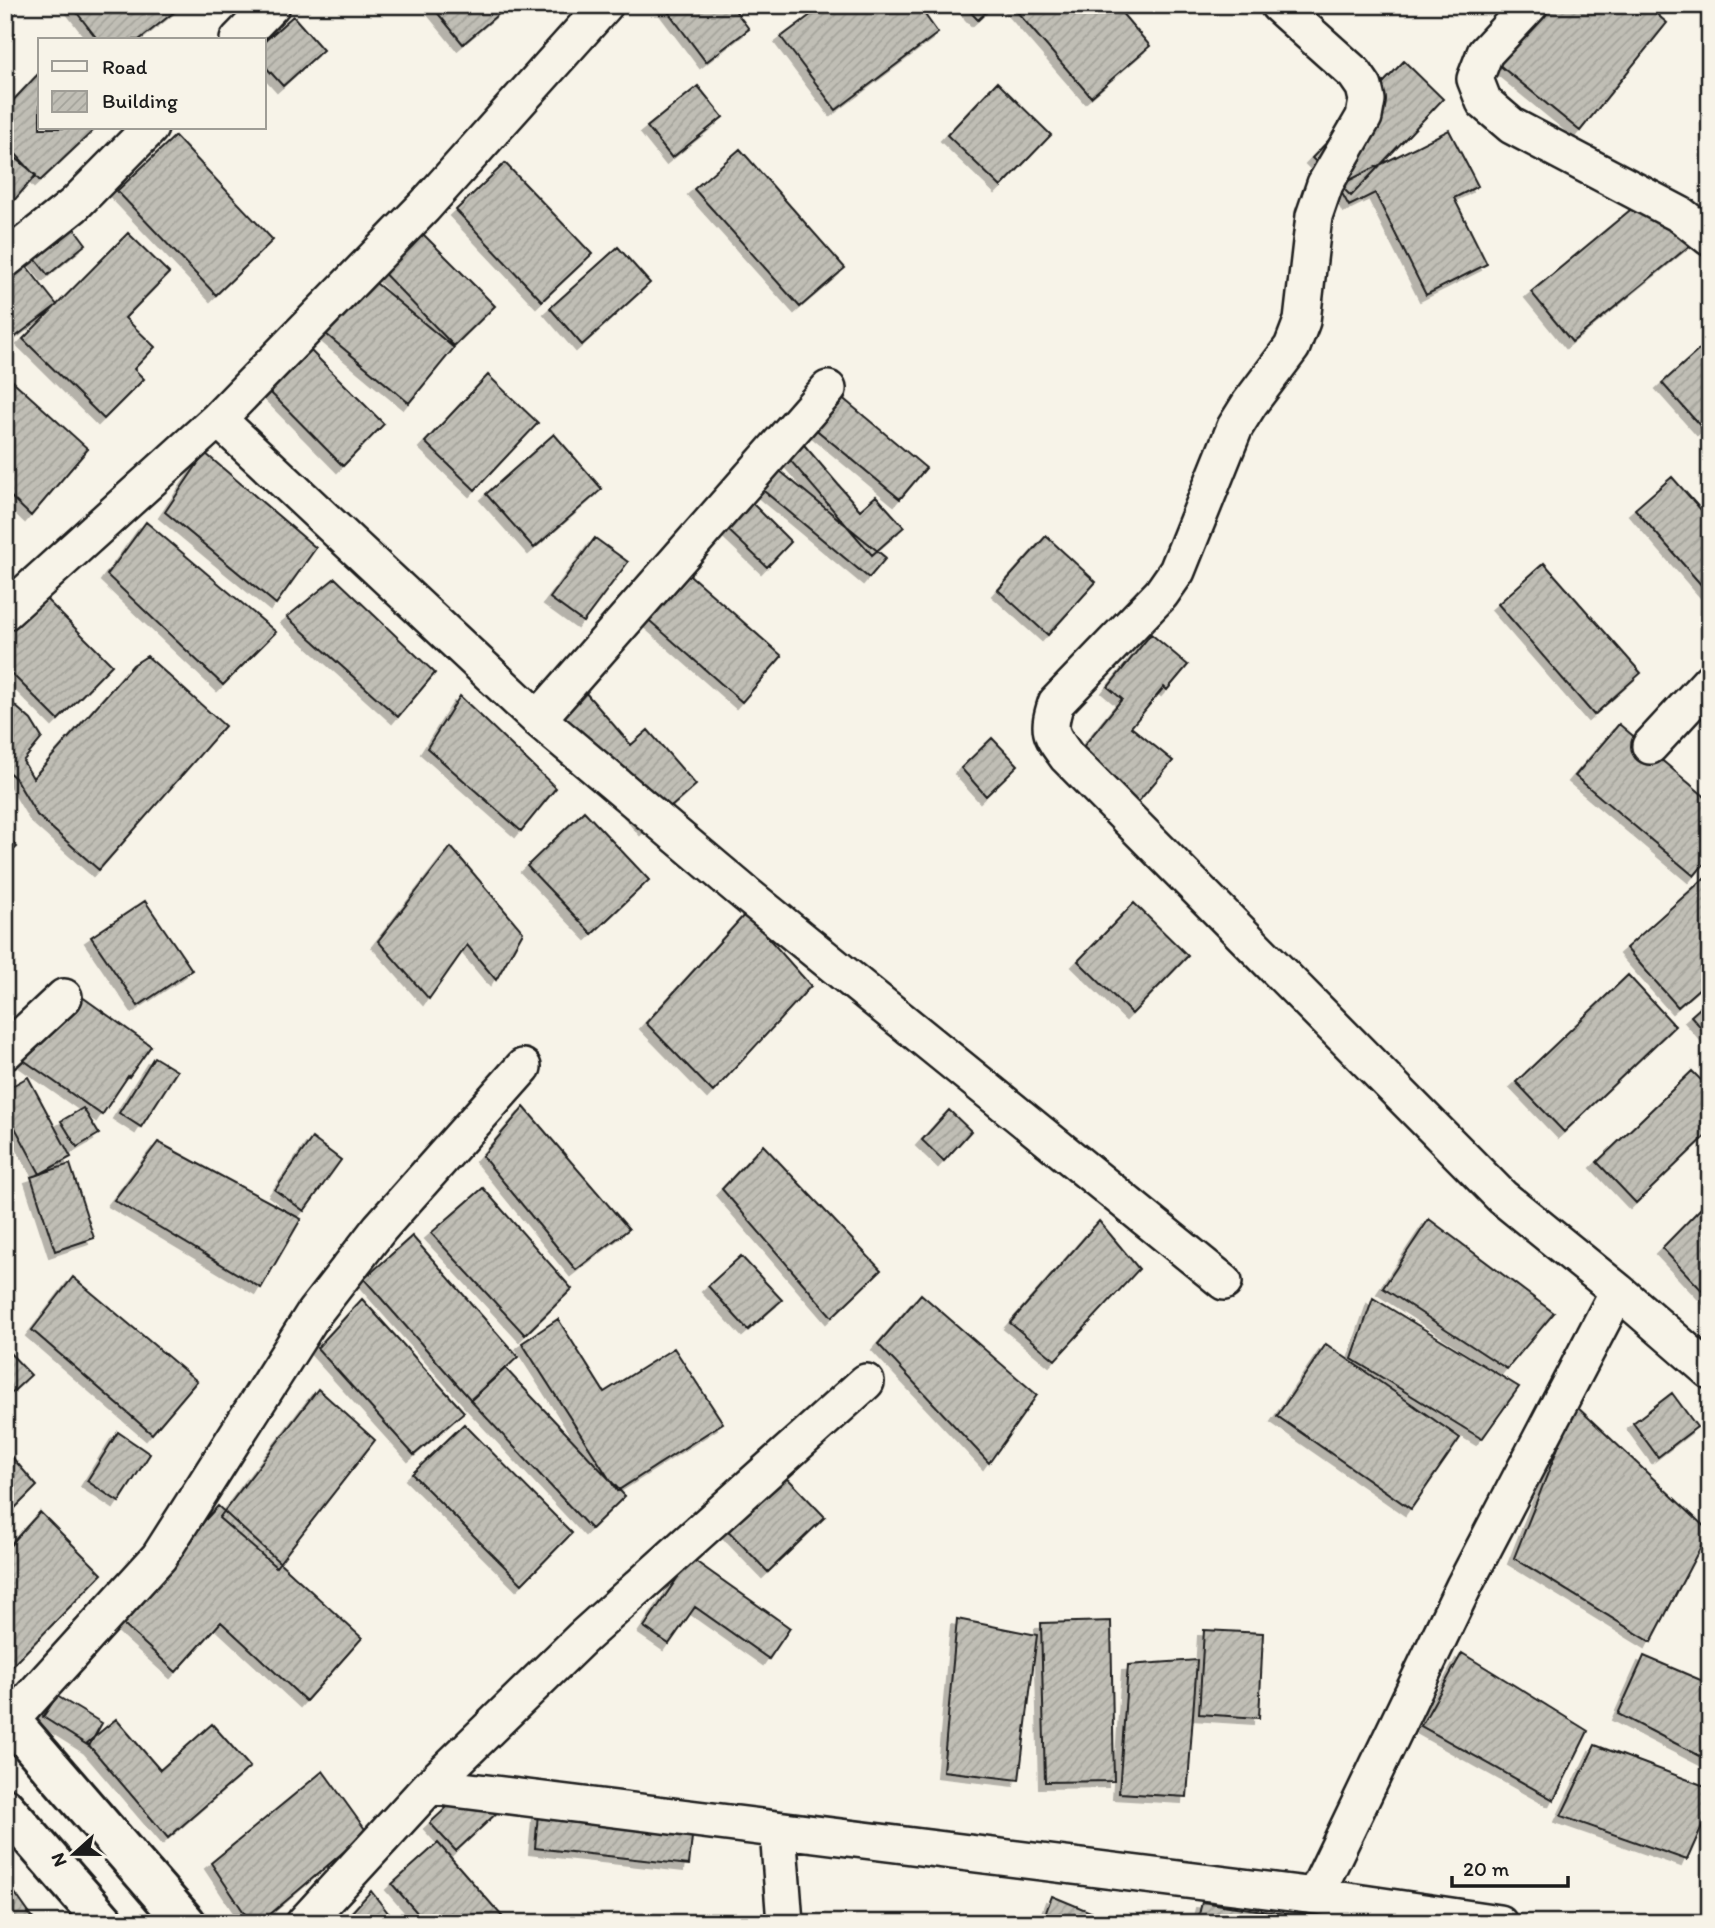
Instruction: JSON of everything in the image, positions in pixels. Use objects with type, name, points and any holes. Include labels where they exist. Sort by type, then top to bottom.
[{"type":"main road","points":[[8,1717],[186,1923]]},
{"type":"main road","points":[[5,1808],[104,1923]]},
{"type":"street","points":[[240,38],[272,5]]},
{"type":"street","points":[[5,612],[218,419],[424,207],[605,5]]},
{"type":"street","points":[[1278,5],[1355,74],[1364,87],[1367,100],[1364,117],[1325,184],[1314,216],[1302,321],[1292,346],[1235,427],[1177,571],[1161,594],[1056,704],[1049,723],[1053,738],[1067,757],[1503,1197],[1710,1371]]},
{"type":"street","points":[[1530,5],[1485,53],[1475,79],[1484,102],[1512,126],[1681,215],[1710,238]]},
{"type":"street","points":[[5,260],[74,205],[148,130]]},
{"type":"street","points":[[538,719],[828,389]]},
{"type":"street","points":[[218,419],[538,719],[747,895],[1224,1282]]},
{"type":"street","points":[[1650,746],[1710,681]]},
{"type":"street","points":[[5,1052],[64,997]]},
{"type":"street","points":[[8,1717],[159,1557],[314,1313],[380,1228],[523,1067]]},
{"type":"street","points":[[1315,1896],[1464,1586],[1618,1291]]},
{"type":"street","points":[[304,1923],[430,1786],[582,1637],[866,1382]]},
{"type":"street","points":[[430,1786],[1315,1896],[1499,1923]]},
{"type":"street","points":[[778,1830],[785,1923]]},
{"type":"building","points":[[5,5],[22,5],[22,6],[5,20]]},
{"type":"building","points":[[71,5],[183,5],[142,38],[96,38]]},
{"type":"building","points":[[431,5],[509,5],[463,44]]},
{"type":"building","points":[[663,5],[731,5],[749,29],[706,62]]},
{"type":"building","points":[[824,5],[918,5],[938,33],[836,110],[781,37]]},
{"type":"building","points":[[964,5],[994,5],[978,20]]},
{"type":"building","points":[[1011,5],[1115,5],[1150,46],[1091,97]]},
{"type":"building","points":[[1535,5],[1646,5],[1667,23],[1580,131],[1492,59]]},
{"type":"building","points":[[293,16],[323,50],[283,86],[266,67],[266,40]]},
{"type":"building","points":[[1404,61],[1443,99],[1351,196],[1312,158]]},
{"type":"building","points":[[38,74],[38,130],[94,130],[40,181],[5,142],[5,109]]},
{"type":"building","points":[[997,82],[1051,135],[1001,187],[947,135]]},
{"type":"building","points":[[698,86],[723,117],[672,158],[647,127]]},
{"type":"building","points":[[1449,130],[1478,186],[1454,198],[1487,264],[1426,295],[1375,193],[1349,206],[1338,186]]},
{"type":"building","points":[[175,136],[273,240],[216,295],[117,191]]},
{"type":"building","points":[[5,149],[36,175],[5,211]]},
{"type":"building","points":[[740,149],[845,268],[800,307],[694,189]]},
{"type":"building","points":[[505,163],[592,254],[542,301],[456,210]]},
{"type":"building","points":[[1658,187],[1699,238],[1572,342],[1531,292]]},
{"type":"building","points":[[68,220],[86,244],[48,275],[29,251]]},
{"type":"building","points":[[411,222],[495,306],[454,346],[372,261]]},
{"type":"building","points":[[128,233],[169,273],[125,318],[155,347],[134,369],[144,379],[104,419],[23,339]]},
{"type":"building","points":[[618,247],[650,283],[582,345],[550,308]]},
{"type":"building","points":[[20,258],[57,305],[5,345],[5,269]]},
{"type":"building","points":[[353,264],[454,348],[409,403],[308,319]]},
{"type":"building","points":[[1710,340],[1710,423],[1703,429],[1662,383]]},
{"type":"building","points":[[307,347],[384,424],[343,466],[266,388]]},
{"type":"building","points":[[5,374],[88,449],[31,516],[5,491]]},
{"type":"building","points":[[488,375],[538,423],[475,490],[425,442]]},
{"type":"building","points":[[833,390],[926,468],[900,499],[807,422]]},
{"type":"building","points":[[554,434],[602,489],[534,548],[486,494]]},
{"type":"building","points":[[799,439],[860,510],[876,496],[904,527],[872,555],[783,452]]},
{"type":"building","points":[[205,453],[316,548],[276,604],[165,512]]},
{"type":"building","points":[[769,462],[886,558],[869,578],[753,482]]},
{"type":"building","points":[[1672,477],[1710,520],[1710,595],[1635,509]]},
{"type":"building","points":[[751,502],[791,542],[767,567],[726,528]]},
{"type":"building","points":[[146,522],[276,632],[223,685],[107,575]]},
{"type":"building","points":[[1046,536],[1096,582],[1048,635],[998,590]]},
{"type":"building","points":[[595,538],[628,562],[583,622],[550,598]]},
{"type":"building","points":[[675,562],[782,656],[742,702],[634,607]]},
{"type":"building","points":[[1544,563],[1641,673],[1594,715],[1498,604]]},
{"type":"building","points":[[335,578],[435,673],[398,717],[287,617]]},
{"type":"building","points":[[35,588],[112,665],[58,720],[5,667],[5,618]]},
{"type":"building","points":[[1151,634],[1188,665],[1167,690],[1164,687],[1131,727],[1173,761],[1133,808],[1073,759],[1122,699],[1108,687]]},
{"type":"building","points":[[147,656],[225,726],[99,870],[37,815],[15,778],[5,769],[5,697],[31,720],[42,738],[23,761],[33,778],[133,665]]},
{"type":"building","points":[[585,692],[631,745],[648,730],[696,785],[646,829],[553,721]]},
{"type":"building","points":[[460,696],[556,788],[521,831],[427,748]]},
{"type":"building","points":[[1619,724],[1710,801],[1710,857],[1694,876],[1575,776]]},
{"type":"building","points":[[992,738],[1018,765],[986,796],[961,768]]},
{"type":"building","points":[[584,811],[649,880],[592,934],[527,866]]},
{"type":"building","points":[[5,834],[17,847],[5,858]]},
{"type":"building","points":[[451,847],[523,932],[496,980],[467,945],[429,999],[378,941]]},
{"type":"building","points":[[1710,873],[1710,934],[1706,937],[1710,941],[1710,979],[1678,1007],[1626,948]]},
{"type":"building","points":[[145,901],[192,970],[138,1006],[91,937]]},
{"type":"building","points":[[1134,903],[1188,956],[1132,1014],[1078,961]]},
{"type":"building","points":[[746,913],[811,986],[713,1092],[646,1023]]},
{"type":"building","points":[[1628,975],[1675,1026],[1564,1132],[1516,1082]]},
{"type":"building","points":[[71,989],[151,1046],[102,1115],[22,1059]]},
{"type":"building","points":[[1710,999],[1710,1038],[1691,1016]]},
{"type":"building","points":[[154,1057],[177,1071],[141,1127],[119,1113]]},
{"type":"building","points":[[1692,1071],[1710,1089],[1710,1132],[1636,1203],[1597,1162]]},
{"type":"building","points":[[28,1077],[71,1157],[40,1174],[5,1109],[5,1090]]},
{"type":"building","points":[[524,1107],[629,1229],[576,1270],[482,1156]]},
{"type":"building","points":[[83,1108],[99,1134],[77,1147],[61,1121]]},
{"type":"building","points":[[949,1110],[971,1131],[944,1161],[922,1140]]},
{"type":"building","points":[[312,1138],[341,1160],[304,1211],[275,1190]]},
{"type":"building","points":[[158,1142],[301,1219],[261,1288],[114,1200]]},
{"type":"building","points":[[763,1145],[881,1270],[832,1317],[722,1189]]},
{"type":"building","points":[[70,1164],[94,1238],[55,1251],[31,1177]]},
{"type":"building","points":[[483,1188],[572,1289],[525,1335],[431,1233]]},
{"type":"building","points":[[1710,1199],[1710,1299],[1662,1248]]},
{"type":"building","points":[[1429,1219],[1554,1313],[1507,1369],[1383,1288]]},
{"type":"building","points":[[1099,1221],[1139,1269],[1055,1360],[1010,1323]]},
{"type":"building","points":[[412,1236],[518,1357],[471,1400],[364,1279]]},
{"type":"building","points":[[741,1256],[782,1300],[748,1330],[708,1286]]},
{"type":"building","points":[[73,1277],[197,1381],[152,1434],[32,1330]]},
{"type":"building","points":[[921,1294],[1037,1395],[989,1463],[878,1344]]},
{"type":"building","points":[[1373,1298],[1519,1387],[1482,1439],[1352,1359]]},
{"type":"building","points":[[362,1299],[464,1412],[414,1455],[317,1348]]},
{"type":"building","points":[[558,1319],[604,1392],[674,1348],[723,1423],[617,1491],[522,1343]]},
{"type":"building","points":[[1326,1344],[1460,1438],[1411,1509],[1277,1416]]},
{"type":"building","points":[[5,1348],[31,1375],[5,1399]]},
{"type":"building","points":[[505,1368],[625,1496],[591,1529],[470,1400]]},
{"type":"building","points":[[318,1389],[375,1440],[276,1567],[219,1518]]},
{"type":"building","points":[[1672,1393],[1697,1427],[1658,1457],[1633,1423]]},
{"type":"building","points":[[1575,1405],[1709,1531],[1651,1642],[1514,1558]]},
{"type":"building","points":[[464,1424],[572,1533],[522,1584],[412,1474]]},
{"type":"building","points":[[118,1432],[150,1454],[119,1502],[87,1481]]},
{"type":"building","points":[[5,1449],[37,1486],[5,1518]]},
{"type":"building","points":[[771,1461],[825,1517],[768,1572],[714,1516]]},
{"type":"building","points":[[218,1506],[362,1638],[306,1701],[221,1622],[176,1672],[116,1618]]},
{"type":"building","points":[[40,1512],[102,1574],[9,1669],[5,1665],[5,1551]]},
{"type":"building","points":[[691,1558],[790,1628],[769,1659],[695,1607],[669,1644],[644,1627]]},
{"type":"building","points":[[957,1619],[1037,1635],[1019,1780],[943,1771]]},
{"type":"building","points":[[1111,1621],[1114,1781],[1045,1782],[1041,1623]]},
{"type":"building","points":[[1204,1630],[1263,1633],[1259,1718],[1199,1714]]},
{"type":"building","points":[[1462,1653],[1588,1731],[1554,1800],[1421,1726]]},
{"type":"building","points":[[1644,1656],[1710,1684],[1710,1761],[1618,1714]]},
{"type":"building","points":[[1197,1660],[1187,1797],[1119,1793],[1128,1665]]},
{"type":"building","points":[[57,1696],[102,1723],[89,1746],[43,1717]]},
{"type":"building","points":[[116,1719],[160,1770],[212,1724],[250,1767],[168,1838],[87,1743]]},
{"type":"building","points":[[1595,1745],[1710,1788],[1710,1808],[1687,1860],[1561,1816]]},
{"type":"building","points":[[323,1771],[367,1832],[260,1923],[251,1923],[211,1863]]},
{"type":"building","points":[[475,1781],[501,1809],[456,1851],[430,1823]]},
{"type":"building","points":[[539,1802],[694,1819],[689,1865],[535,1848]]},
{"type":"building","points":[[438,1843],[508,1923],[426,1923],[392,1884]]},
{"type":"building","points":[[5,1879],[36,1923],[5,1923]]},
{"type":"building","points":[[371,1891],[396,1923],[342,1923]]},
{"type":"building","points":[[1052,1896],[1110,1920],[1109,1923],[1042,1923]]},
{"type":"building","points":[[1202,1902],[1346,1923],[1197,1923]]}]
